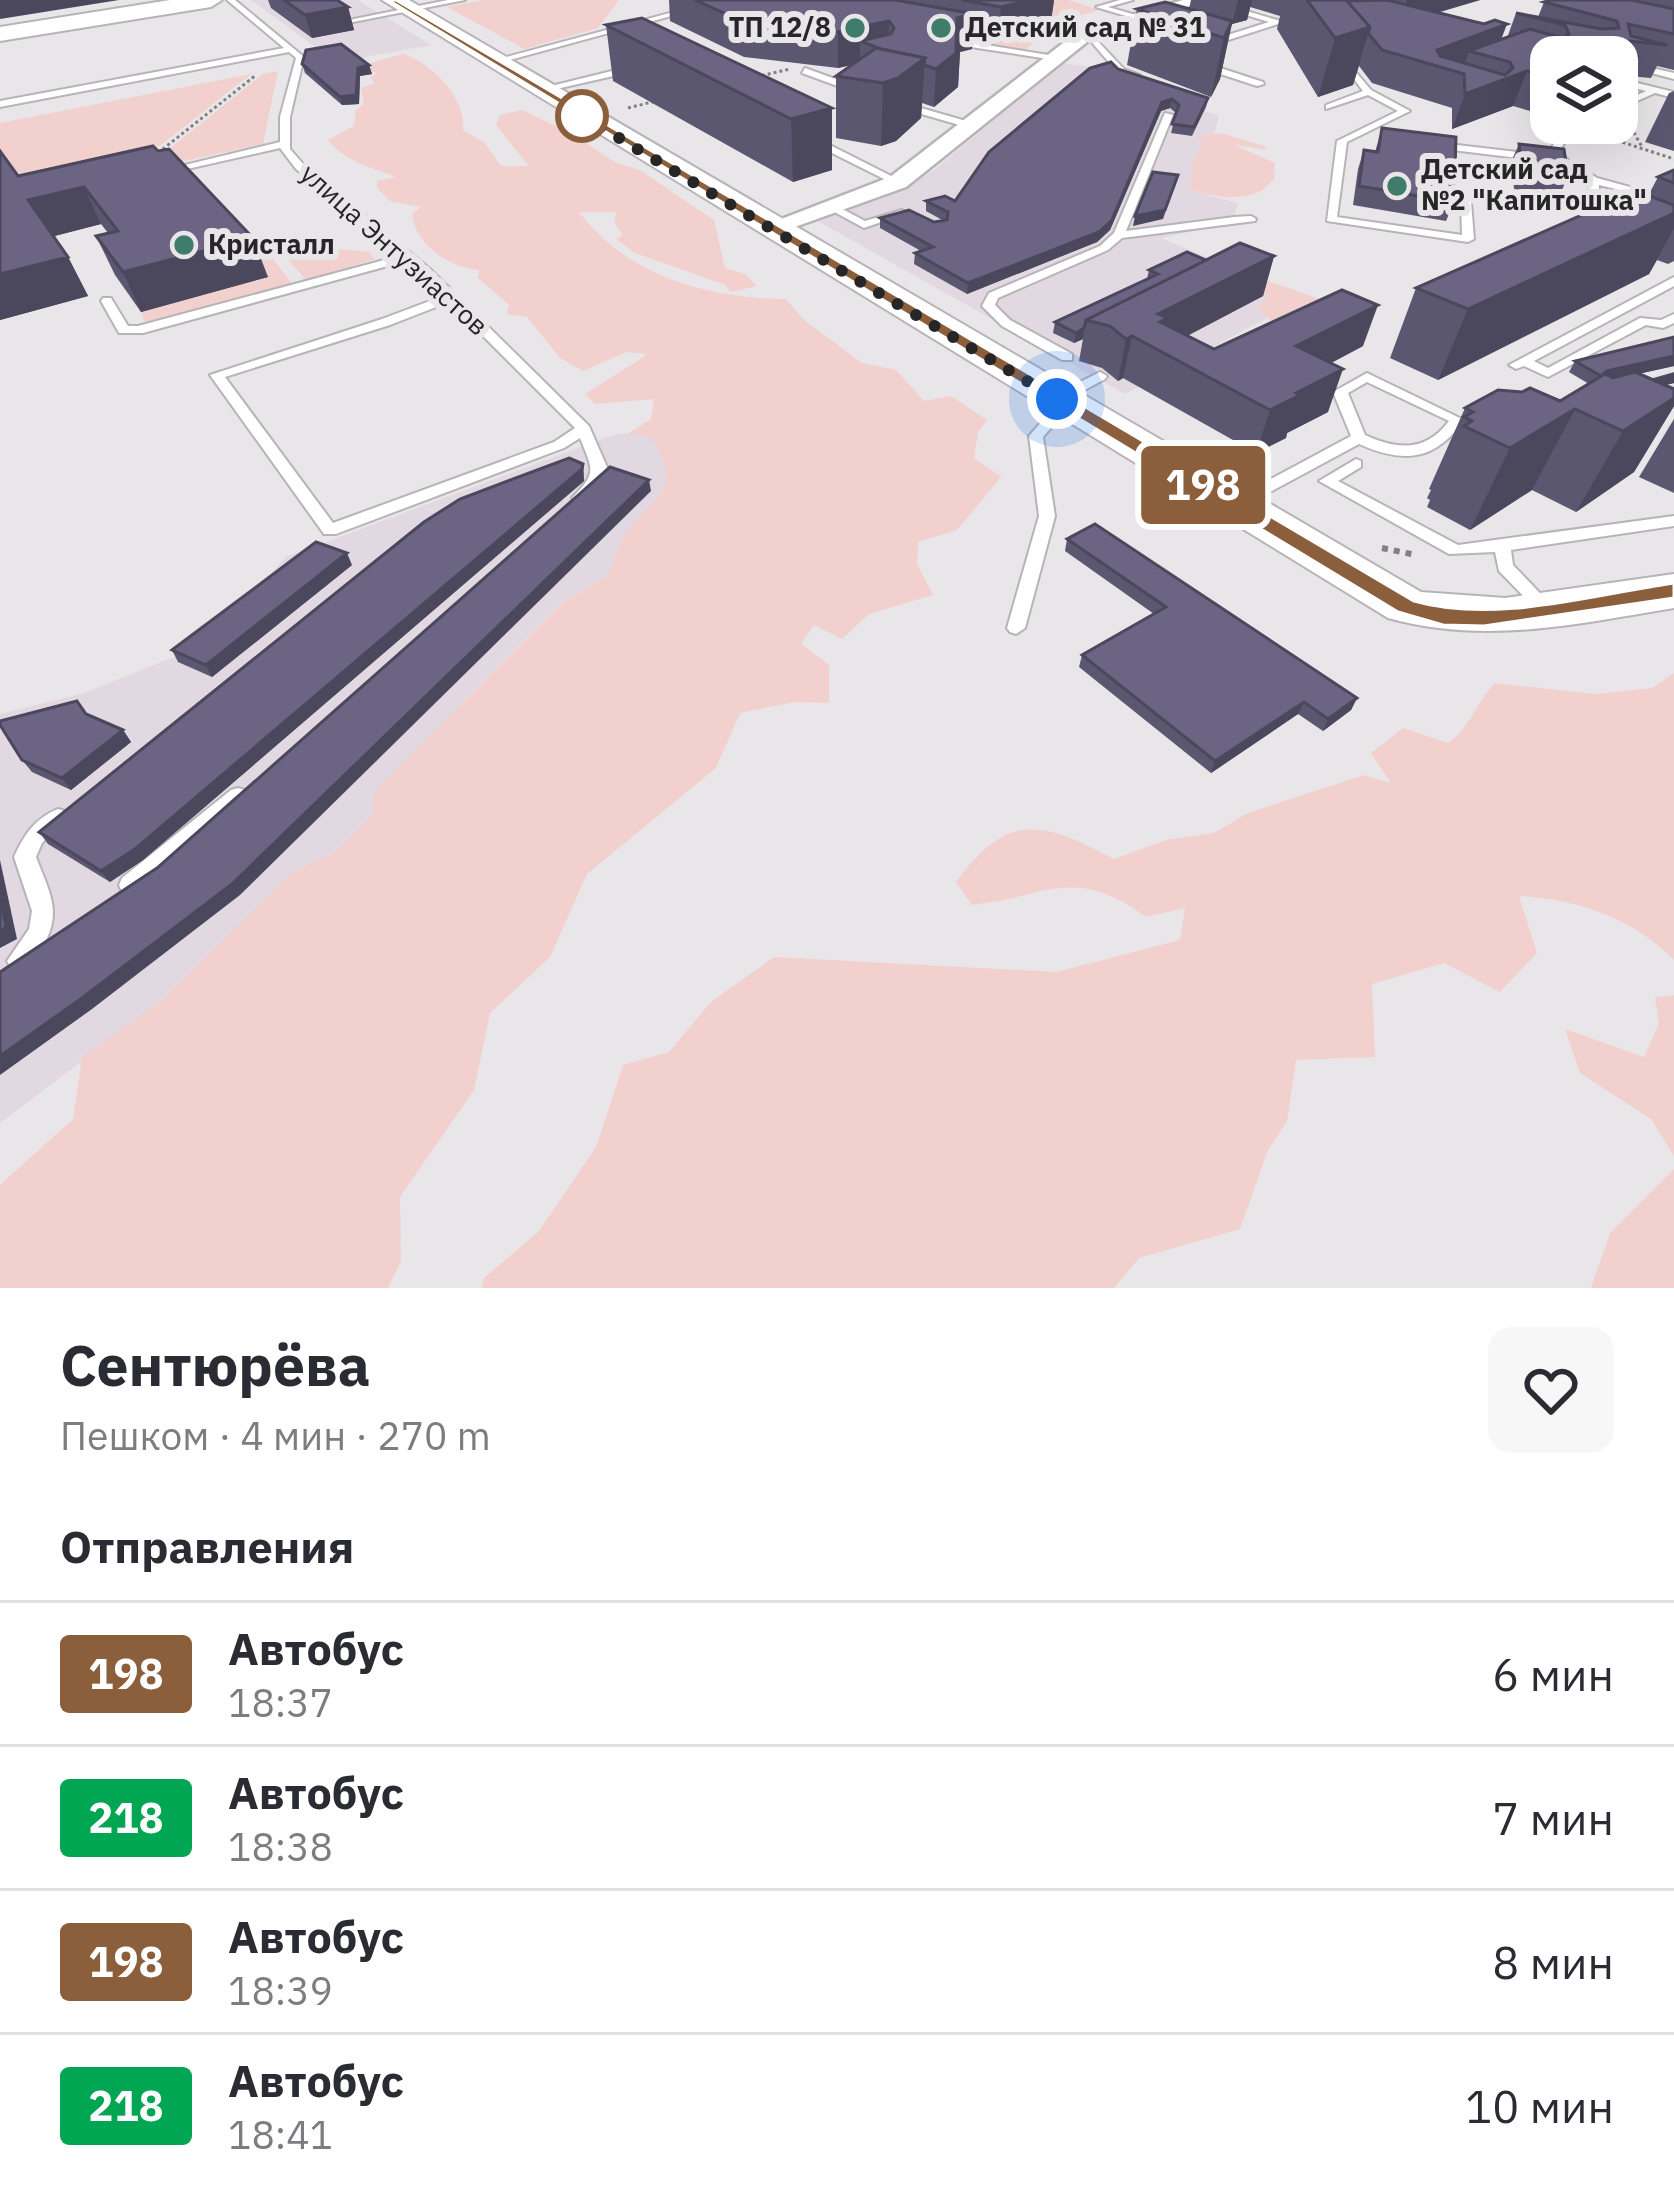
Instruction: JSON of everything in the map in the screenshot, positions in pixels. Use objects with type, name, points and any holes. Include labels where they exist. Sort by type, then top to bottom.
[{"type":"main road","points":[[0,34],[211,0]]},
{"type":"main road","points":[[420,4],[492,62],[770,227],[1047,383],[1406,606],[1443,617],[1484,618],[1674,591]]},
{"type":"street","points":[[770,227],[898,182],[1087,34],[1131,9],[1200,0]]},
{"type":"lane","points":[[231,0],[290,49]]},
{"type":"lane","points":[[352,20],[461,0]]},
{"type":"lane","points":[[682,10],[687,0]]},
{"type":"lane","points":[[492,62],[726,0]]},
{"type":"lane","points":[[1200,0],[1314,32]]},
{"type":"lane","points":[[1260,84],[1182,58],[1220,47],[1218,40],[1276,22]]},
{"type":"lane","points":[[1087,34],[1121,71],[1142,79]]},
{"type":"lane","points":[[933,39],[1055,58]]},
{"type":"lane","points":[[0,104],[290,49]]},
{"type":"lane","name":"улица Энтузиастов","points":[[290,49],[300,57],[300,66],[285,117],[284,144],[300,167],[451,297],[587,433]]},
{"type":"lane","points":[[1341,56],[1368,92],[1405,111],[1342,141],[1331,219],[1468,239],[1466,200],[1479,196],[1579,205],[1595,189],[1593,180]]},
{"type":"lane","points":[[539,90],[654,64]]},
{"type":"lane","points":[[1638,67],[1674,76]]},
{"type":"lane","points":[[806,71],[864,92]]},
{"type":"lane","points":[[826,78],[846,74]]},
{"type":"lane","points":[[1638,86],[1674,95]]},
{"type":"lane","points":[[1638,98],[1655,90]]},
{"type":"lane","points":[[1329,106],[1368,92]]},
{"type":"lane","points":[[883,99],[970,125]]},
{"type":"lane","points":[[1067,357],[1006,322],[988,306],[993,296],[1104,248],[1119,235],[1168,115]]},
{"type":"lane","points":[[799,132],[898,182]]},
{"type":"lane","points":[[1361,132],[1390,140]]},
{"type":"lane","points":[[1414,142],[1557,162],[1593,180],[1671,202]]},
{"type":"lane","points":[[128,179],[284,144]]},
{"type":"lane","points":[[1557,162],[1552,154],[1558,144]]},
{"type":"lane","points":[[833,207],[864,225],[910,211]]},
{"type":"lane","points":[[1119,235],[1158,232],[1197,220],[1251,219]]},
{"type":"lane","points":[[107,301],[124,330],[138,330],[407,257]]},
{"type":"lane","points":[[1656,269],[1674,278],[1520,363],[1548,373],[1643,321],[1663,324],[1674,318]]},
{"type":"lane","points":[[1648,296],[1674,306]]},
{"type":"lane","points":[[451,297],[217,375],[330,530],[587,433]]},
{"type":"lane","points":[[1016,628],[1047,517],[1036,436],[1047,383],[1067,357],[1088,346]]},
{"type":"lane","points":[[1374,373],[1457,420],[1448,434],[1418,453],[1391,454],[1359,438],[1340,392],[1374,373]]},
{"type":"lane","points":[[1047,383],[1100,376]]},
{"type":"lane","points":[[437,515],[566,462],[587,433]]},
{"type":"lane","points":[[560,515],[595,484],[599,467],[587,433]]},
{"type":"lane","points":[[1236,504],[1359,438]]},
{"type":"lane","points":[[1357,464],[1327,481],[1455,550],[1674,520]]},
{"type":"lane","points":[[1502,545],[1505,567],[1547,610]]},
{"type":"lane","points":[[115,896],[154,870],[260,777]]},
{"type":"lane","points":[[19,961],[44,928],[44,911],[26,857],[34,837],[70,808]]},
{"type":"lane","points":[[0,974],[58,935]]},
{"type":"path","points":[[750,79],[786,70],[806,71]]},
{"type":"path","points":[[128,179],[239,88],[269,72]]},
{"type":"path","points":[[613,112],[674,97]]},
{"type":"path","points":[[1638,140],[1644,150]]},
{"type":"path","points":[[1628,144],[1674,159]]},
{"type":"shaded area","points":[[251,0],[358,0],[431,45],[344,61],[329,57]]},
{"type":"shaded area","points":[[483,0],[619,0],[598,28],[524,49],[447,7]]},
{"type":"shaded area","name":"Детский сад № 31","points":[[865,0],[1068,0],[1100,10],[1063,20],[1020,54],[883,32]]},
{"type":"shaded area","points":[[402,54],[444,82],[459,105],[463,130],[484,142],[501,166],[529,166],[496,125],[500,115],[522,110],[574,135],[613,161],[641,171],[714,220],[725,268],[745,274],[757,286],[731,292],[725,285],[635,253],[616,239],[623,235],[614,222],[617,212],[579,212],[621,253],[646,268],[699,288],[786,299],[804,320],[862,363],[896,370],[924,401],[951,396],[987,420],[978,432],[974,458],[1001,477],[957,530],[918,542],[917,564],[933,595],[869,614],[842,639],[814,625],[801,644],[829,665],[829,703],[795,702],[740,713],[716,768],[587,874],[550,957],[490,1013],[474,1090],[400,1197],[401,1261],[388,1288],[0,1288],[0,1185],[73,1119],[82,1057],[161,1001],[291,873],[334,853],[372,816],[374,792],[563,602],[608,576],[622,540],[665,483],[662,456],[651,437],[629,433],[651,419],[654,399],[595,404],[585,394],[648,354],[627,352],[583,371],[560,358],[527,317],[507,314],[509,305],[478,278],[479,270],[446,260],[427,245],[412,214],[421,207],[390,201],[377,188],[377,181],[396,177],[350,159],[328,140],[354,126],[356,110],[364,104],[361,88],[375,83],[370,78],[377,73],[360,66]]},
{"type":"shaded area","points":[[1062,63],[1115,71],[1144,90],[1219,116],[1199,193],[1238,203],[1232,223],[1161,238],[1304,298],[1125,394],[816,220],[893,194],[933,171]]},
{"type":"shaded area","points":[[278,71],[263,144],[143,170],[263,74]]},
{"type":"shaded area","points":[[251,74],[123,175],[40,194],[0,176],[0,123]]},
{"type":"shaded area","points":[[1221,133],[1264,146],[1268,150],[1234,145],[1275,163],[1274,180],[1259,192],[1243,196],[1215,196],[1190,189],[1193,164],[1203,141],[1195,137]]},
{"type":"shaded area","points":[[247,242],[259,242],[293,284],[145,322],[141,312],[266,277]]},
{"type":"shaded area","points":[[274,243],[369,252],[375,259],[306,280]]},
{"type":"shaded area","points":[[1263,279],[1331,303],[1375,307],[1376,313],[1271,321],[1258,307],[1270,296],[1255,289]]},
{"type":"shaded area","points":[[629,433],[651,436],[668,462],[667,488],[621,542],[608,576],[562,602],[374,792],[373,816],[334,853],[291,873],[161,1001],[0,1123],[0,714],[84,693],[211,642],[286,557]]},
{"type":"shaded area","points":[[1674,673],[1674,960],[1640,933],[1602,913],[1562,901],[1519,896],[1537,953],[1500,992],[1444,963],[1372,984],[1375,1057],[1296,1060],[1287,1121],[1268,1150],[1240,1229],[1139,1258],[1114,1288],[482,1288],[484,1278],[539,1231],[596,1147],[623,1065],[669,1052],[711,1002],[774,957],[1057,972],[1180,940],[1185,908],[1146,917],[1121,901],[1080,888],[972,905],[956,882],[993,843],[1010,834],[1047,831],[1114,859],[1166,840],[1214,833],[1248,813],[1364,775],[1391,783],[1371,753],[1403,728],[1448,743],[1495,683],[1596,694],[1652,688]]},
{"type":"shaded area","points":[[1674,995],[1674,1156],[1651,1119],[1580,1073],[1565,1029],[1644,1057],[1659,1023],[1655,997]]},
{"type":"shaded area","points":[[1674,1169],[1674,1288],[1591,1288],[1610,1233]]},
{"type":"building","points":[[284,0],[337,0],[348,7],[305,15]]},
{"type":"building","points":[[695,0],[895,0],[974,14],[957,18],[956,51],[960,50],[936,69],[924,65],[925,58],[860,41],[891,34],[894,28],[889,21],[838,32],[742,21]]},
{"type":"building","points":[[962,0],[1030,0],[1001,7]]},
{"type":"building","points":[[1307,0],[1347,0],[1370,27],[1335,38]]},
{"type":"building","points":[[1387,0],[1484,24],[1495,20],[1507,24],[1437,50],[1440,56],[1505,75],[1513,68],[1510,62],[1469,51],[1530,29],[1556,36],[1530,36],[1530,72],[1465,94],[1464,74],[1382,50],[1368,33],[1370,27],[1347,1]]},
{"type":"building","points":[[1631,0],[1674,9],[1674,34],[1628,24],[1631,36],[1566,36],[1565,25],[1516,13],[1601,29],[1619,28],[1617,21],[1544,2]]},
{"type":"building","points":[[1165,2],[1232,21],[1224,38],[1137,9]]},
{"type":"building","points":[[642,18],[832,108],[791,119],[606,25]]},
{"type":"building","points":[[341,44],[369,65],[358,68],[356,95],[340,97],[302,64],[306,50]]},
{"type":"building","points":[[876,48],[925,58],[883,83],[836,76]]},
{"type":"building","points":[[1111,62],[1118,69],[1208,98],[1194,127],[1172,124],[1179,105],[1172,99],[1162,102],[1112,220],[1099,232],[968,283],[915,253],[933,247],[880,218],[909,210],[934,222],[947,220],[948,212],[926,201],[945,196],[955,201],[989,152],[1090,68]]},
{"type":"building","points":[[1382,128],[1456,137],[1454,202],[1359,186],[1364,150],[1378,152]]},
{"type":"building","points":[[1519,144],[1564,149],[1568,176],[1522,170]]},
{"type":"building","points":[[153,146],[158,151],[169,149],[253,238],[123,272],[96,236],[118,231],[84,187],[28,200],[68,257],[0,274],[0,151],[18,176]]},
{"type":"building","points":[[1674,170],[1674,183],[1658,177]]},
{"type":"building","points":[[1153,172],[1178,175],[1165,210],[1135,216]]},
{"type":"building","points":[[1636,191],[1674,205],[1674,213],[1468,309],[1416,288]]},
{"type":"building","points":[[1240,243],[1274,256],[1158,314],[1167,318],[1160,322],[1214,349],[1342,290],[1378,305],[1296,346],[1343,369],[1270,410],[1132,336],[1126,339],[1110,326],[1086,320]]},
{"type":"building","points":[[1187,252],[1206,260],[1086,320],[1076,333],[1055,322],[1158,274],[1149,270]]},
{"type":"building","points":[[1674,337],[1674,356],[1601,376],[1575,361]]},
{"type":"building","points":[[1635,372],[1674,389],[1674,398],[1623,431],[1575,409],[1510,448],[1464,426],[1472,421],[1464,417],[1473,412],[1465,408],[1498,390],[1530,388],[1560,401],[1605,374],[1613,378]]},
{"type":"building","points":[[569,458],[583,464],[582,469],[135,849],[101,871],[39,832],[424,522],[460,499]]},
{"type":"building","points":[[610,467],[649,480],[232,884],[0,1056],[0,972],[157,868]]},
{"type":"building","points":[[1095,524],[1357,698],[1328,719],[1304,702],[1215,761],[1082,655],[1166,607],[1067,539]]},
{"type":"building","points":[[316,542],[347,553],[206,665],[172,650]]},
{"type":"building","points":[[77,701],[86,714],[123,730],[62,778],[22,760],[0,721]]},
{"type":"building","points":[[0,897],[6,927],[0,931]]},
{"type":"bus line","name":"198","points":[[393,0],[1406,606],[1443,617],[1484,618],[1674,591]]},
{"type":"place","name":"ТП 12/8","points":[[855,28]]},
{"type":"place","name":"Детский сад № 31","points":[[941,28]]},
{"type":"place","name":"Детский сад №2 \"Капитошка\"","points":[[1397,186]]},
{"type":"place","name":"Кристалл","points":[[184,245]]},
{"type":"route","points":[[582,116],[1057,399]]}]
